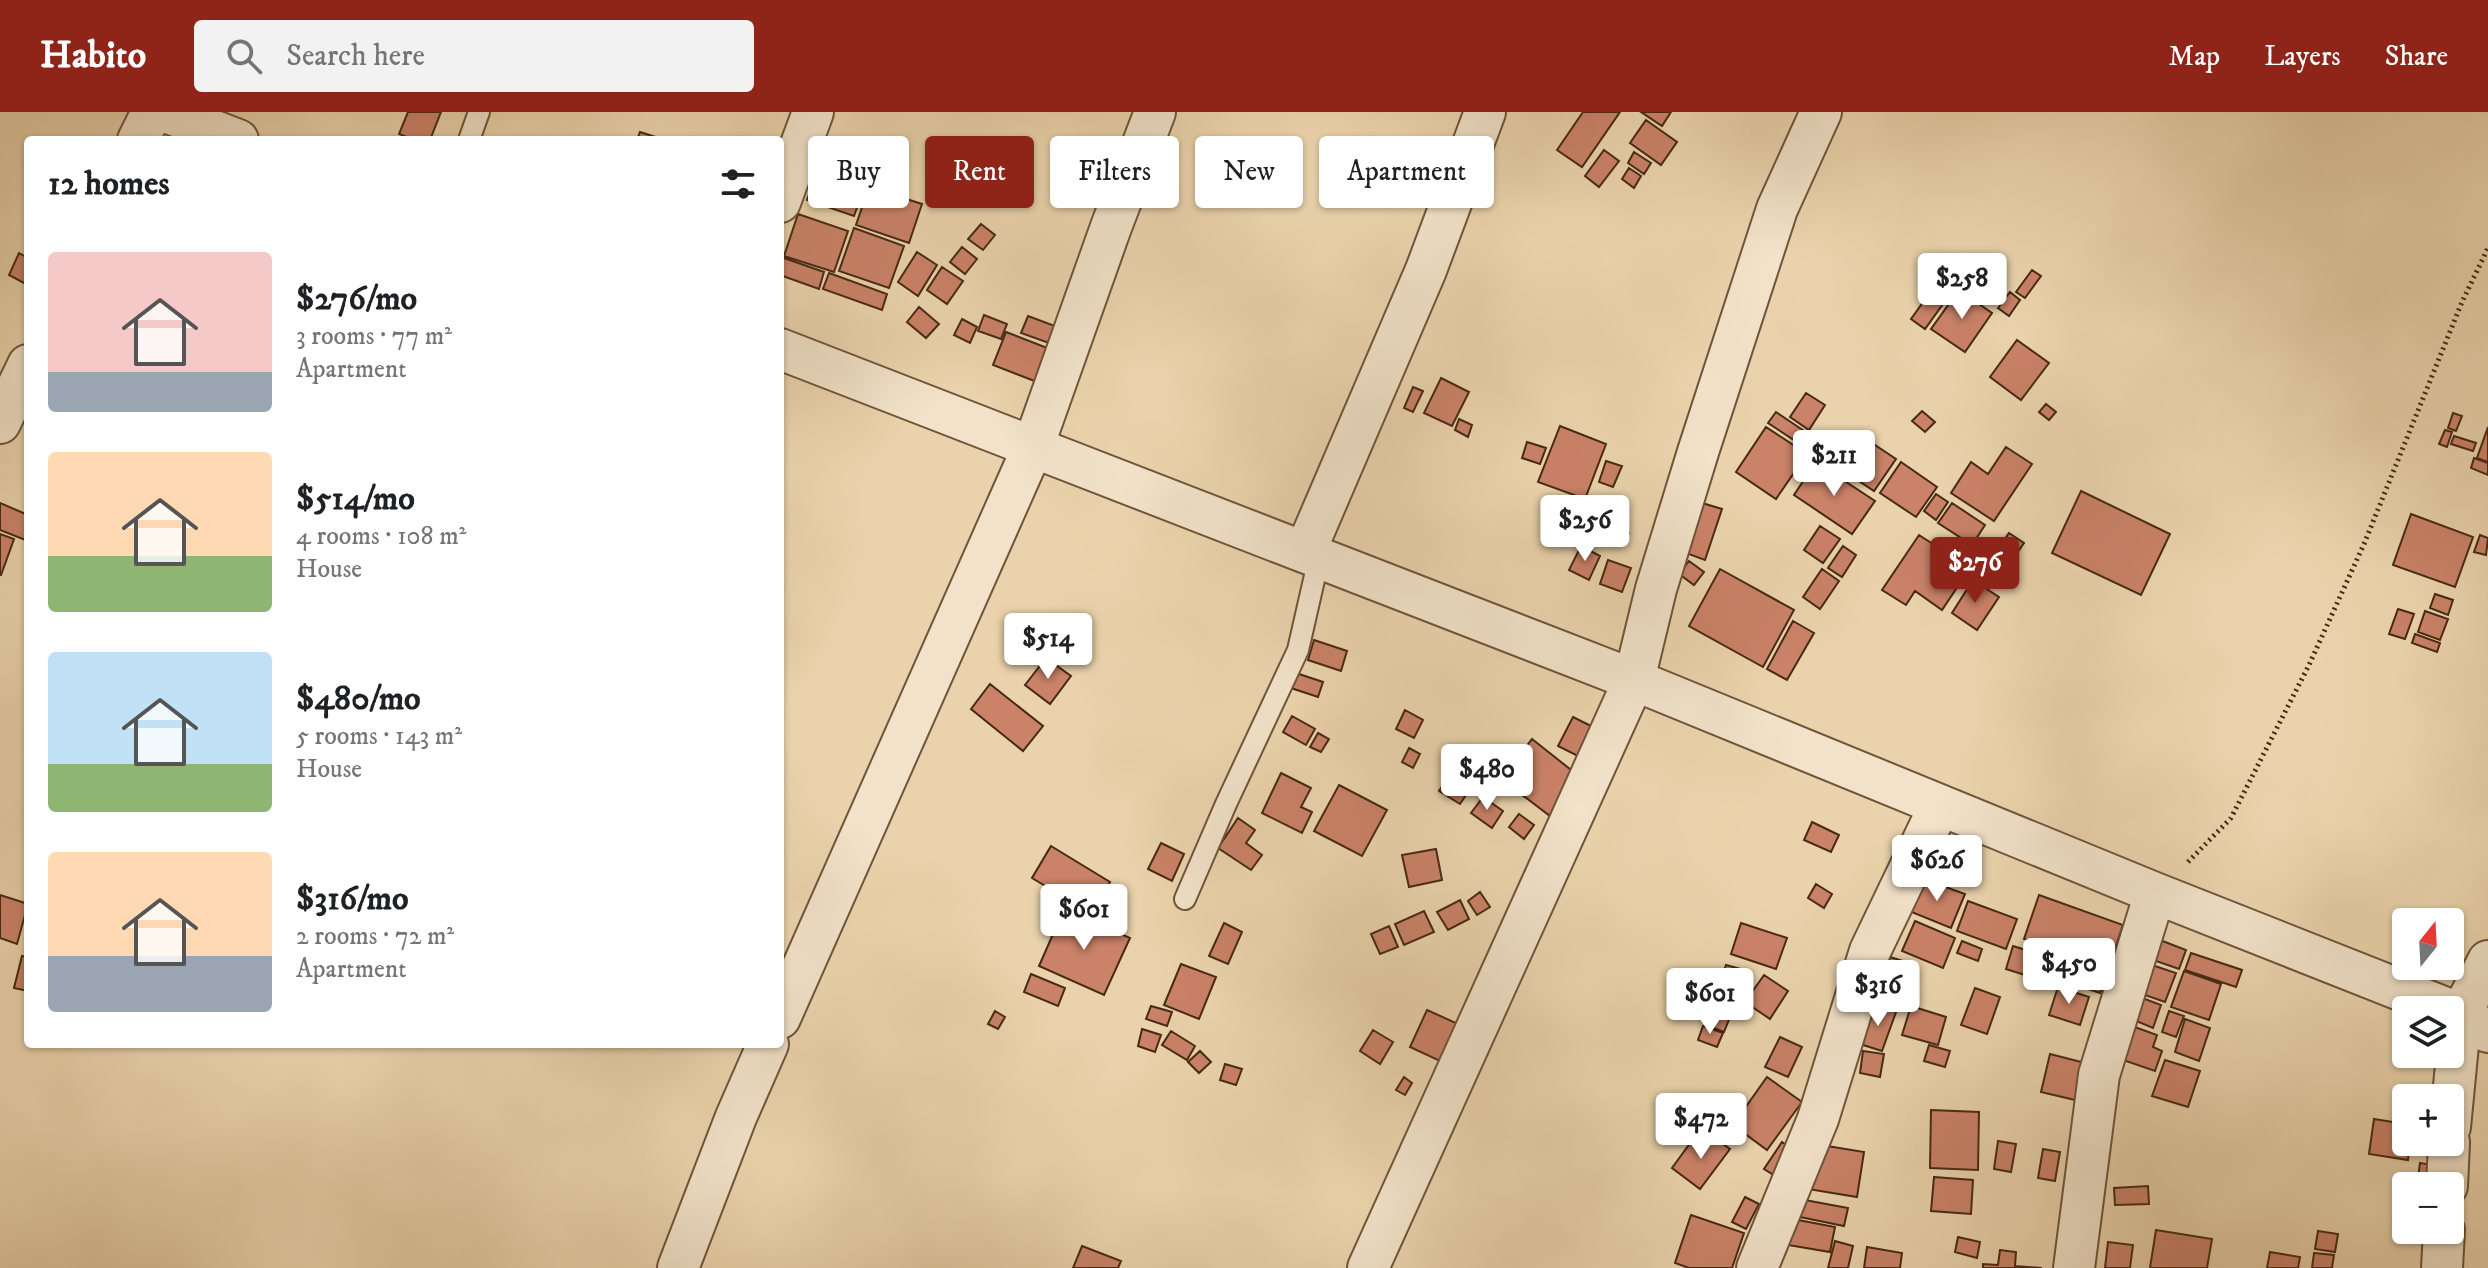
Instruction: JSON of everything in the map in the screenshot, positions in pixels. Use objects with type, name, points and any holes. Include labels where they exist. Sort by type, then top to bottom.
[{"type":"street","points":[[140,136],[152,112]]},
{"type":"street","points":[[166,112],[228,136]]},
{"type":"street","points":[[784,191],[813,112]]},
{"type":"street","points":[[784,1009],[1033,447],[1155,112]]},
{"type":"street","points":[[1312,555],[1426,270],[1485,112]]},
{"type":"street","points":[[1368,1268],[1634,680],[1661,574],[1767,239],[1777,209],[1821,112]]},
{"type":"street","points":[[784,351],[1634,680],[2475,1023]]},
{"type":"street","points":[[0,423],[24,373]]},
{"type":"street","points":[[1757,1268],[1818,1119],[1870,951],[1940,805]]},
{"type":"street","points":[[2074,1268],[2099,1075],[2155,893]]},
{"type":"street","points":[[2460,1084],[2488,961]]},
{"type":"street","points":[[678,1268],[766,1048]]},
{"type":"street","points":[[2442,1268],[2443,1244]]},
{"type":"lane","points":[[470,136],[479,112]]},
{"type":"lane","points":[[1185,899],[1298,650],[1312,555]]},
{"type":"path","points":[[2155,893],[2231,818],[2309,665],[2364,544],[2462,302],[2488,248]]},
{"type":"building","points":[[408,112],[441,112],[432,136],[399,134]]},
{"type":"building","points":[[1583,112],[1620,112],[1582,167],[1557,150]]},
{"type":"building","points":[[1641,112],[1671,112],[1662,126]]},
{"type":"building","points":[[1646,120],[1677,142],[1661,165],[1630,143]]},
{"type":"building","points":[[1604,150],[1619,161],[1599,187],[1585,176]]},
{"type":"building","points":[[1634,152],[1651,163],[1644,174],[1628,163]]},
{"type":"building","points":[[1629,168],[1641,176],[1634,188],[1622,179]]},
{"type":"building","points":[[909,200],[922,204],[909,243],[856,225],[862,208],[909,208]]},
{"type":"building","points":[[830,208],[857,208],[854,216]]},
{"type":"building","points":[[798,214],[848,231],[834,272],[784,256]]},
{"type":"building","points":[[981,224],[995,235],[983,250],[968,239]]},
{"type":"building","points":[[854,228],[904,246],[889,288],[839,271]]},
{"type":"building","points":[[962,247],[977,259],[965,274],[950,262]]},
{"type":"building","points":[[917,252],[937,265],[918,296],[898,282]]},
{"type":"building","points":[[19,253],[24,256],[24,283],[9,275]]},
{"type":"building","points":[[784,258],[824,272],[819,289],[784,276]]},
{"type":"building","points":[[942,267],[963,281],[947,304],[927,290]]},
{"type":"building","points":[[1988,269],[2005,280],[1993,296],[1977,285]]},
{"type":"building","points":[[2032,270],[2041,276],[2025,298],[2016,292]]},
{"type":"building","points":[[829,273],[887,294],[882,310],[823,289]]},
{"type":"building","points":[[1939,280],[1953,290],[1925,329],[1911,319]]},
{"type":"building","points":[[1959,290],[1992,313],[1965,352],[1931,329]]},
{"type":"building","points":[[2010,292],[2020,300],[2009,316],[1998,308]]},
{"type":"building","points":[[919,307],[939,324],[926,338],[907,322]]},
{"type":"building","points":[[984,315],[1007,324],[1001,339],[978,331]]},
{"type":"building","points":[[1028,316],[1055,326],[1049,343],[1021,333]]},
{"type":"building","points":[[962,319],[977,327],[970,343],[954,335]]},
{"type":"building","points":[[1006,332],[1050,349],[1037,382],[993,365]]},
{"type":"building","points":[[2017,340],[2049,363],[2021,400],[1990,377]]},
{"type":"building","points":[[1441,378],[1469,392],[1452,426],[1424,413]]},
{"type":"building","points":[[1413,387],[1423,391],[1413,412],[1404,408]]},
{"type":"building","points":[[1806,393],[1825,405],[1809,430],[1790,417]]},
{"type":"building","points":[[2046,404],[2056,412],[2049,420],[2039,412]]},
{"type":"building","points":[[1922,411],[1935,422],[1925,432],[1912,421]]},
{"type":"building","points":[[1776,412],[1816,439],[1809,450],[1768,423]]},
{"type":"building","points":[[2453,413],[2462,416],[2456,431],[2448,428]]},
{"type":"building","points":[[1459,419],[1472,425],[1468,437],[1455,430]]},
{"type":"building","points":[[1560,426],[1606,444],[1585,499],[1538,482]]},
{"type":"building","points":[[1766,427],[1807,454],[1776,499],[1736,472]]},
{"type":"building","points":[[2488,427],[2488,462],[2477,458]]},
{"type":"building","points":[[2445,430],[2452,432],[2447,447],[2439,444]]},
{"type":"building","points":[[1860,435],[1896,459],[1874,491],[1838,467]]},
{"type":"building","points":[[2454,436],[2476,443],[2473,451],[2451,444]]},
{"type":"building","points":[[1527,442],[1546,448],[1540,464],[1522,458]]},
{"type":"building","points":[[2006,447],[2032,464],[1994,521],[1951,493],[1971,462],[1988,474]]},
{"type":"building","points":[[2474,458],[2488,463],[2488,475],[2471,468]]},
{"type":"building","points":[[1606,461],[1622,466],[1613,487],[1599,482]]},
{"type":"building","points":[[1816,462],[1875,501],[1852,534],[1794,495]]},
{"type":"building","points":[[1901,462],[1937,487],[1916,517],[1880,493]]},
{"type":"building","points":[[2081,491],[2170,534],[2141,595],[2052,553]]},
{"type":"building","points":[[1936,494],[1948,502],[1936,520],[1924,511]]},
{"type":"building","points":[[0,503],[24,513],[24,539],[0,530]]},
{"type":"building","points":[[1702,503],[1722,509],[1705,560],[1686,553]]},
{"type":"building","points":[[1952,503],[1985,525],[1972,545],[1938,523]]},
{"type":"building","points":[[1619,512],[1629,533],[1611,541],[1601,520]]},
{"type":"building","points":[[2411,514],[2473,537],[2455,587],[2393,565]]},
{"type":"building","points":[[1820,526],[1840,539],[1823,563],[1804,550]]},
{"type":"building","points":[[2009,533],[2024,543],[2008,566],[1993,556]]},
{"type":"building","points":[[0,534],[14,539],[1,575],[0,575]]},
{"type":"building","points":[[1919,535],[1970,568],[1942,610],[1915,591],[1906,605],[1882,590]]},
{"type":"building","points":[[2480,535],[2488,538],[2486,555],[2474,552]]},
{"type":"building","points":[[1581,546],[1600,556],[1589,580],[1569,570]]},
{"type":"building","points":[[1843,546],[1856,555],[1842,577],[1828,568]]},
{"type":"building","points":[[1608,560],[1631,568],[1622,592],[1600,584]]},
{"type":"building","points":[[1689,561],[1704,572],[1694,585],[1679,574]]},
{"type":"building","points":[[1720,569],[1794,610],[1763,667],[1689,626]]},
{"type":"building","points":[[1822,569],[1839,581],[1820,609],[1803,597]]},
{"type":"building","points":[[1973,580],[1999,597],[1977,630],[1952,613]]},
{"type":"building","points":[[2435,594],[2453,600],[2448,615],[2430,608]]},
{"type":"building","points":[[2398,609],[2414,614],[2405,639],[2389,634]]},
{"type":"building","points":[[2425,611],[2448,619],[2440,640],[2418,632]]},
{"type":"building","points":[[1793,621],[1814,633],[1787,680],[1767,669]]},
{"type":"building","points":[[2415,634],[2440,643],[2437,652],[2412,643]]},
{"type":"building","points":[[1314,640],[1347,651],[1341,671],[1308,660]]},
{"type":"building","points":[[1046,658],[1071,676],[1050,704],[1025,685]]},
{"type":"building","points":[[1296,673],[1323,682],[1318,697],[1291,688]]},
{"type":"building","points":[[990,684],[1043,726],[1023,751],[971,709]]},
{"type":"building","points":[[1405,710],[1423,720],[1414,738],[1396,729]]},
{"type":"building","points":[[1292,716],[1315,729],[1306,745],[1283,732]]},
{"type":"building","points":[[1573,717],[1595,728],[1580,757],[1558,746]]},
{"type":"building","points":[[1318,733],[1329,739],[1321,752],[1310,747]]},
{"type":"building","points":[[1532,739],[1580,777],[1550,816],[1501,779]]},
{"type":"building","points":[[1409,748],[1420,754],[1413,768],[1402,762]]},
{"type":"building","points":[[1457,763],[1478,777],[1460,804],[1439,791]]},
{"type":"building","points":[[1281,773],[1311,788],[1301,807],[1312,812],[1302,833],[1262,813]]},
{"type":"building","points":[[1339,785],[1387,810],[1362,856],[1314,831]]},
{"type":"building","points":[[1483,797],[1503,811],[1492,828],[1471,813]]},
{"type":"building","points":[[1519,814],[1534,825],[1524,839],[1509,827]]},
{"type":"building","points":[[1238,818],[1255,830],[1246,843],[1262,855],[1251,870],[1218,848]]},
{"type":"building","points":[[1812,822],[1839,835],[1831,852],[1804,840]]},
{"type":"building","points":[[1161,843],[1184,854],[1172,881],[1148,869]]},
{"type":"building","points":[[1051,846],[1110,882],[1090,913],[1032,878]]},
{"type":"building","points":[[1436,849],[1442,880],[1409,887],[1402,855]]},
{"type":"building","points":[[1921,878],[1965,894],[1951,928],[1909,911]]},
{"type":"building","points":[[1816,884],[1832,894],[1824,908],[1808,898]]},
{"type":"building","points":[[1480,892],[1490,907],[1477,915],[1468,901]]},
{"type":"building","points":[[0,895],[24,903],[24,919],[17,944],[0,938]]},
{"type":"building","points":[[2039,895],[2123,925],[2108,969],[2024,939]]},
{"type":"building","points":[[1460,900],[1469,919],[1448,930],[1437,912]]},
{"type":"building","points":[[1968,901],[2017,919],[2006,949],[1957,931]]},
{"type":"building","points":[[1064,909],[1130,938],[1104,995],[1039,966]]},
{"type":"building","points":[[1424,911],[1434,932],[1404,945],[1395,924]]},
{"type":"building","points":[[1915,921],[1955,938],[1943,968],[1902,951]]},
{"type":"building","points":[[1224,923],[1242,932],[1228,964],[1209,956]]},
{"type":"building","points":[[1741,923],[1787,938],[1776,969],[1731,954]]},
{"type":"building","points":[[1389,926],[1398,947],[1380,954],[1371,934]]},
{"type":"building","points":[[2160,940],[2186,950],[2179,969],[2153,960]]},
{"type":"building","points":[[1962,941],[1982,949],[1978,961],[1957,953]]},
{"type":"building","points":[[2013,946],[2032,952],[2025,975],[2006,969]]},
{"type":"building","points":[[2049,953],[2074,962],[2067,982],[2042,974]]},
{"type":"building","points":[[2191,953],[2242,970],[2236,987],[2185,970]]},
{"type":"building","points":[[22,956],[24,956],[24,990],[14,988]]},
{"type":"building","points":[[1890,957],[1918,966],[1913,983],[1885,975]]},
{"type":"building","points":[[1181,964],[1216,977],[1199,1019],[1164,1005]]},
{"type":"building","points":[[1726,965],[1744,970],[1736,994],[1718,989]]},
{"type":"building","points":[[2152,965],[2176,973],[2165,1002],[2142,994]]},
{"type":"building","points":[[2184,971],[2221,984],[2209,1020],[2171,1007]]},
{"type":"building","points":[[2080,972],[2105,980],[2100,993],[2076,985]]},
{"type":"building","points":[[1031,974],[1065,988],[1058,1006],[1024,992]]},
{"type":"building","points":[[1764,975],[1788,991],[1770,1019],[1745,1002]]},
{"type":"building","points":[[2058,987],[2089,997],[2080,1025],[2049,1015]]},
{"type":"building","points":[[1975,988],[2000,997],[1987,1034],[1961,1025]]},
{"type":"building","points":[[1717,995],[1736,1002],[1724,1032],[1706,1025]]},
{"type":"building","points":[[2137,996],[2161,1005],[2153,1028],[2129,1018]]},
{"type":"building","points":[[1873,1004],[1896,1012],[1882,1051],[1860,1044]]},
{"type":"building","points":[[1151,1006],[1172,1012],[1167,1026],[1146,1019]]},
{"type":"building","points":[[1911,1006],[1946,1017],[1938,1045],[1902,1035]]},
{"type":"building","points":[[1427,1010],[1458,1024],[1440,1061],[1410,1047]]},
{"type":"building","points":[[995,1011],[1005,1017],[998,1029],[988,1024]]},
{"type":"building","points":[[2169,1011],[2184,1016],[2176,1037],[2162,1032]]},
{"type":"building","points":[[2185,1019],[2210,1028],[2199,1061],[2175,1052]]},
{"type":"building","points":[[1703,1026],[1723,1033],[1717,1047],[1698,1040]]},
{"type":"building","points":[[2132,1026],[2157,1035],[2153,1047],[2162,1051],[2155,1071],[2120,1059]]},
{"type":"building","points":[[1142,1029],[1161,1035],[1155,1052],[1138,1046]]},
{"type":"building","points":[[1373,1030],[1393,1042],[1380,1064],[1360,1051]]},
{"type":"building","points":[[1171,1031],[1195,1046],[1187,1060],[1162,1045]]},
{"type":"building","points":[[1780,1037],[1802,1047],[1788,1077],[1765,1067]]},
{"type":"building","points":[[1929,1045],[1950,1051],[1945,1067],[1924,1061]]},
{"type":"building","points":[[1200,1051],[1211,1062],[1199,1073],[1188,1062]]},
{"type":"building","points":[[1863,1051],[1884,1054],[1880,1077],[1860,1073]]},
{"type":"building","points":[[2050,1054],[2085,1063],[2075,1100],[2041,1092]]},
{"type":"building","points":[[2165,1060],[2200,1071],[2188,1107],[2152,1096]]},
{"type":"building","points":[[1225,1064],[1242,1069],[1236,1085],[1220,1080]]},
{"type":"building","points":[[1404,1077],[1412,1083],[1405,1095],[1396,1090]]},
{"type":"building","points":[[1767,1077],[1802,1102],[1767,1150],[1733,1125]]},
{"type":"building","points":[[1931,1110],[1979,1112],[1978,1170],[1930,1168]]},
{"type":"building","points":[[2374,1119],[2392,1122],[2392,1156],[2408,1156],[2408,1160],[2369,1154]]},
{"type":"building","points":[[1709,1134],[1730,1149],[1700,1189],[1672,1168],[1691,1142],[1699,1148]]},
{"type":"building","points":[[1998,1141],[2016,1144],[2011,1172],[1994,1169]]},
{"type":"building","points":[[1782,1142],[1800,1154],[1783,1181],[1764,1169]]},
{"type":"building","points":[[1815,1144],[1864,1152],[1857,1197],[1808,1189]]},
{"type":"building","points":[[2043,1149],[2060,1152],[2055,1181],[2038,1178]]},
{"type":"building","points":[[2420,1163],[2440,1166],[2439,1172],[2419,1172]]},
{"type":"building","points":[[1934,1177],[1973,1180],[1971,1214],[1931,1211]]},
{"type":"building","points":[[2148,1186],[2149,1204],[2115,1205],[2114,1188]]},
{"type":"building","points":[[1745,1197],[1759,1204],[1746,1229],[1732,1222]]},
{"type":"building","points":[[1794,1198],[1848,1208],[1844,1226],[1790,1215]]},
{"type":"building","points":[[1691,1215],[1744,1233],[1732,1268],[1689,1268],[1675,1263]]},
{"type":"building","points":[[1793,1219],[1835,1227],[1830,1252],[1788,1245]]},
{"type":"building","points":[[2156,1230],[2212,1239],[2207,1268],[2150,1268]]},
{"type":"building","points":[[2318,1231],[2338,1234],[2335,1252],[2315,1249]]},
{"type":"building","points":[[1958,1237],[1980,1242],[1977,1258],[1955,1252]]},
{"type":"building","points":[[1835,1241],[1853,1246],[1848,1268],[1828,1268]]},
{"type":"building","points":[[2108,1242],[2133,1245],[2130,1268],[2105,1268]]},
{"type":"building","points":[[1082,1246],[1121,1261],[1118,1268],[1073,1268]]},
{"type":"building","points":[[1867,1247],[1902,1253],[1900,1268],[1864,1268]]},
{"type":"building","points":[[2000,1250],[2016,1252],[2015,1266],[2042,1268],[1983,1268],[1983,1264],[1998,1265]]},
{"type":"building","points":[[2270,1252],[2300,1257],[2298,1268],[2267,1268]]},
{"type":"building","points":[[2314,1253],[2334,1255],[2332,1268],[2312,1268]]}]
